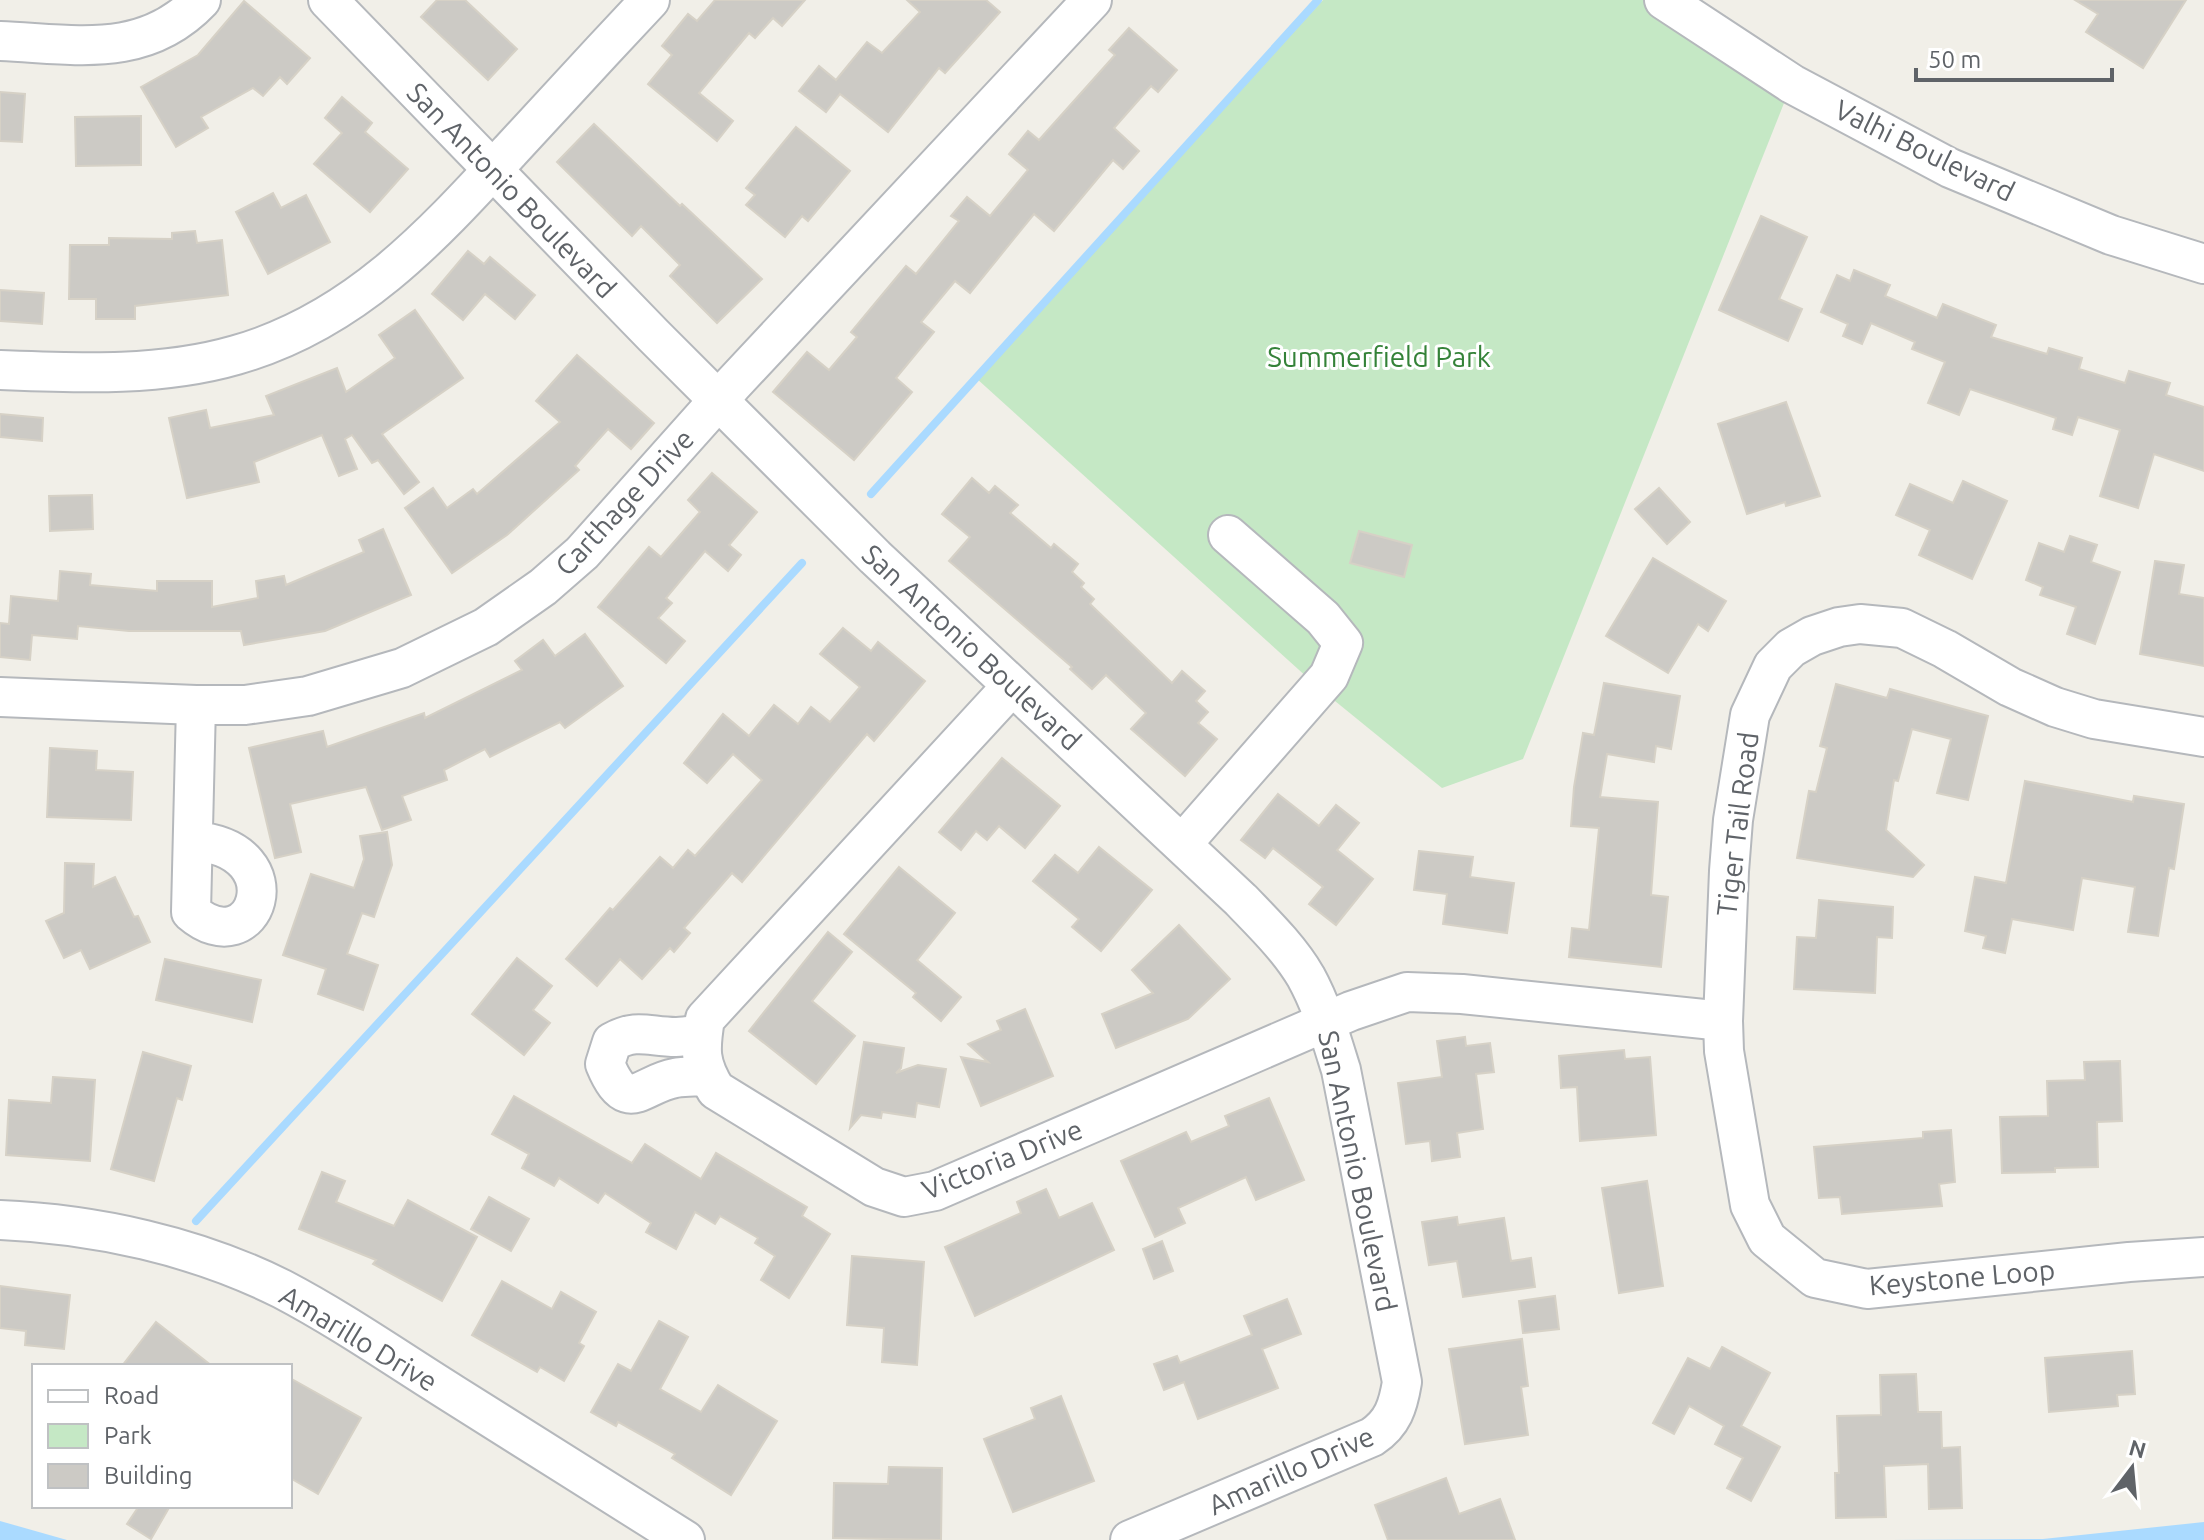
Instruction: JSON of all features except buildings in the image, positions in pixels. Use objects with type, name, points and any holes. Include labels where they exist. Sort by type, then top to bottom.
[{"type":"street","points":[[0,41],[120,44],[152,35],[183,19],[201,0]]},
{"type":"street","name":"San Antonio Boulevard","points":[[328,0],[899,581],[1183,843],[1277,937],[1305,976],[1326,1022],[1341,1070],[1402,1382],[1398,1406]]},
{"type":"street","points":[[0,370],[84,373],[196,365],[237,355],[291,335],[345,306],[391,272],[452,214],[650,0]]},
{"type":"street","name":"Carthage Drive","points":[[0,697],[245,705],[308,696],[402,668],[486,627],[543,587],[582,553],[718,400],[1092,0]]},
{"type":"street","name":"Valhi Boulevard","points":[[1664,0],[1792,84],[1950,168],[2111,235],[2204,264]]},
{"type":"street","points":[[1183,843],[1329,676],[1343,643],[1323,618],[1228,535]]},
{"type":"street","name":"Tiger Tail Road","points":[[1723,1021],[1730,859],[1750,715],[1773,666],[1791,648],[1812,636],[1839,627],[1860,624],[1902,628],[2010,687],[2055,707],[2094,719],[2204,737]]},
{"type":"street","points":[[702,1034],[675,1037],[642,1033],[626,1035],[612,1042],[605,1064],[612,1082],[620,1090],[631,1093],[646,1091],[673,1078],[707,1076],[700,1052],[705,1019],[1012,686]]},
{"type":"street","points":[[194,841],[196,705]]},
{"type":"street","name":"Victoria Drive","points":[[707,1076],[716,1090],[755,1114],[874,1187],[904,1197],[935,1191],[1326,1022],[1407,992],[1462,994],[1723,1021]]},
{"type":"street","name":"Keystone Loop","points":[[1723,1021],[1724,1051],[1750,1205],[1767,1239],[1815,1278],[1867,1289],[2204,1257]]},
{"type":"street","name":"Amarillo Drive","points":[[0,1220],[30,1221],[121,1234],[205,1258],[281,1289],[685,1540]]},
{"type":"street","name":"Amarillo Drive","points":[[1130,1540],[1372,1437],[1386,1427],[1398,1406]]},
{"type":"green space","name":"Summerfield Park","points":[[1323,0],[1668,0],[1790,88],[1523,759],[1442,788],[1319,688],[976,378]]},
{"type":"water","points":[[0,1521],[67,1540],[0,1540]]},
{"type":"water","points":[[2204,1522],[2204,1540],[1891,1540],[2043,1539]]},
{"type":"waterway","points":[[871,494],[1318,0]]},
{"type":"waterway","points":[[196,1221],[802,563]]}]
